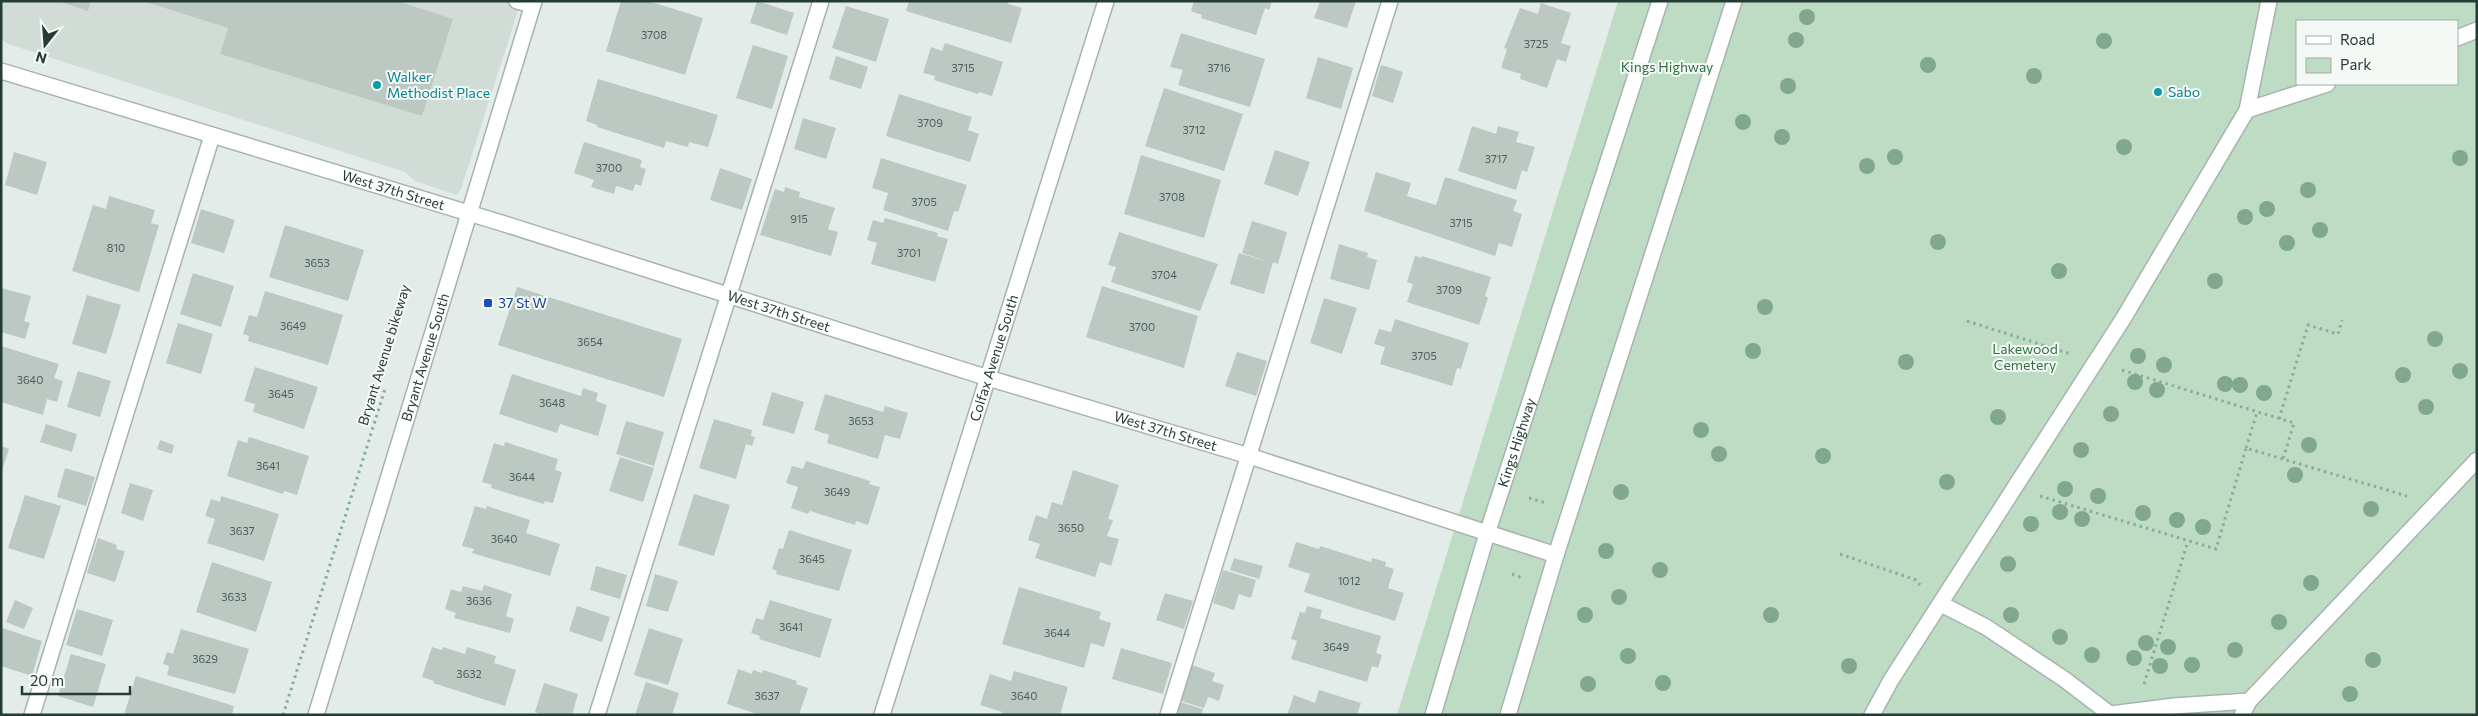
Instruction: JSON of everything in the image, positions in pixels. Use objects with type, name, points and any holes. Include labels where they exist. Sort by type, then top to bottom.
[{"type":"street","points":[[517,1],[533,3]]},
{"type":"street","points":[[597,715],[821,1]]},
{"type":"street","name":"Colfax Avenue South","points":[[882,715],[1106,1]]},
{"type":"street","points":[[1168,715],[1390,1]]},
{"type":"street","name":"Kings Highway","points":[[1433,715],[1487,534],[1660,1]]},
{"type":"street","points":[[1508,715],[1556,555],[1734,1]]},
{"type":"street","points":[[1872,715],[1891,680],[2096,361],[2247,110],[2269,1]]},
{"type":"street","name":"Bryant Avenue South","points":[[316,715],[533,3]]},
{"type":"street","points":[[2458,38],[2477,30]]},
{"type":"street","name":"West 37th Street","points":[[1,71],[469,214],[988,378],[1249,456],[1556,555]]},
{"type":"street","points":[[2247,110],[2324,85]]},
{"type":"street","points":[[32,715],[212,136]]},
{"type":"street","points":[[2242,715],[2249,701],[2477,460]]},
{"type":"street","points":[[1941,604],[1986,628],[2111,714],[2249,701]]},
{"type":"path","points":[[2279,419],[2308,325],[2338,334],[2342,320]]},
{"type":"path","points":[[1967,322],[2294,423],[2283,458]]},
{"type":"path","name":"Bryant Avenue bikeway","points":[[283,715],[386,387]]},
{"type":"path","points":[[2015,488],[2216,549],[2257,412]]},
{"type":"path","points":[[2246,448],[2434,504]]},
{"type":"path","points":[[2135,711],[2188,541]]},
{"type":"path","points":[[1840,554],[1916,580],[1941,604]]},
{"type":"shaded area","points":[[1,1],[521,1],[461,189],[456,195],[415,181],[405,172],[8,44],[1,39]]},
{"type":"green space","name":"Lakewood Cemetery","points":[[1618,1],[2477,1],[2477,715],[1397,715]]},
{"type":"building","points":[[58,1],[91,1],[88,11]]},
{"type":"building","name":"Walker Methodist Place","points":[[143,1],[397,1],[453,19],[422,116],[220,54],[228,28]]},
{"type":"building","points":[[621,1],[648,1],[703,18],[685,75],[606,51]]},
{"type":"building","points":[[757,1],[794,13],[787,35],[750,23]]},
{"type":"building","points":[[909,1],[1009,1],[1008,4],[1022,8],[1011,43],[906,11]]},
{"type":"building","points":[[1194,1],[1272,1],[1269,10],[1265,8],[1256,35],[1201,18],[1202,15],[1191,11]]},
{"type":"building","points":[[1320,1],[1356,1],[1347,28],[1314,18]]},
{"type":"building","points":[[1541,3],[1571,13],[1561,43],[1571,46],[1566,62],[1557,59],[1547,88],[1520,79],[1521,74],[1501,68],[1507,49],[1504,48],[1520,8],[1538,14]]},
{"type":"building","points":[[846,6],[889,19],[876,62],[832,48]]},
{"type":"building","points":[[1181,33],[1265,59],[1250,107],[1178,85],[1183,70],[1170,67]]},
{"type":"building","points":[[945,43],[1003,62],[992,96],[979,92],[978,94],[934,80],[935,76],[923,73],[931,47],[942,51]]},
{"type":"building","points":[[753,45],[788,56],[772,109],[736,98]]},
{"type":"building","points":[[836,56],[868,67],[861,89],[829,79]]},
{"type":"building","points":[[1318,57],[1353,68],[1341,109],[1306,98]]},
{"type":"building","points":[[1381,65],[1403,72],[1393,103],[1372,96]]},
{"type":"building","points":[[598,79],[718,115],[708,147],[689,142],[688,147],[666,141],[664,148],[597,127],[597,125],[586,121]]},
{"type":"building","points":[[1164,88],[1243,114],[1224,171],[1145,146]]},
{"type":"building","points":[[899,94],[972,117],[968,130],[979,134],[970,162],[886,136]]},
{"type":"building","points":[[803,118],[836,128],[826,159],[794,149]]},
{"type":"building","points":[[1472,126],[1496,134],[1498,126],[1519,132],[1516,142],[1535,147],[1527,172],[1522,170],[1516,190],[1458,171]]},
{"type":"building","points":[[584,142],[642,160],[640,167],[646,169],[641,186],[635,184],[633,191],[616,186],[614,194],[591,187],[594,180],[574,173]]},
{"type":"building","points":[[1275,150],[1310,162],[1298,196],[1264,184]]},
{"type":"building","points":[[14,152],[47,162],[37,195],[5,185]]},
{"type":"building","points":[[1141,155],[1221,180],[1204,238],[1124,214]]},
{"type":"building","points":[[881,158],[967,185],[958,212],[954,211],[948,231],[883,210],[888,193],[872,188]]},
{"type":"building","points":[[720,168],[752,179],[742,210],[710,200]]},
{"type":"building","points":[[1376,172],[1411,183],[1407,196],[1436,205],[1445,177],[1517,200],[1513,211],[1522,214],[1512,247],[1499,243],[1495,256],[1364,211]]},
{"type":"building","points":[[785,187],[800,192],[799,197],[835,208],[828,229],[838,232],[831,256],[760,235],[775,189],[784,192]]},
{"type":"building","points":[[109,196],[155,210],[151,223],[159,225],[139,292],[72,271],[93,205],[106,209]]},
{"type":"building","points":[[201,209],[235,220],[224,253],[191,243]]},
{"type":"building","points":[[885,218],[938,233],[937,236],[948,239],[935,282],[871,264],[877,243],[867,240],[873,220],[883,223]]},
{"type":"building","points":[[1252,221],[1287,232],[1278,264],[1273,262],[1264,294],[1230,284],[1239,253],[1269,262],[1242,253]]},
{"type":"building","points":[[285,225],[364,250],[348,301],[269,277]]},
{"type":"building","points":[[1119,232],[1218,264],[1200,311],[1111,282],[1116,267],[1108,265]]},
{"type":"building","points":[[1339,244],[1368,253],[1367,257],[1377,260],[1369,290],[1330,279]]},
{"type":"building","points":[[1415,256],[1422,258],[1422,256],[1491,277],[1485,296],[1488,298],[1479,325],[1407,302],[1413,284],[1407,282]]},
{"type":"building","points":[[193,273],[234,286],[221,327],[180,314]]},
{"type":"building","points":[[1102,286],[1198,316],[1184,368],[1086,337]]},
{"type":"building","points":[[517,287],[682,339],[664,397],[498,345]]},
{"type":"building","points":[[1,288],[31,296],[24,321],[30,323],[25,339],[1,332]]},
{"type":"building","points":[[265,291],[343,315],[328,365],[248,341],[249,336],[243,334],[249,315],[257,317]]},
{"type":"building","points":[[87,295],[121,305],[106,354],[72,344]]},
{"type":"building","points":[[1324,298],[1357,308],[1342,354],[1310,343]]},
{"type":"building","points":[[1395,319],[1469,343],[1461,369],[1457,368],[1452,386],[1380,364],[1385,347],[1374,344],[1379,329],[1391,332]]},
{"type":"building","points":[[178,323],[213,334],[201,374],[166,363]]},
{"type":"building","points":[[1,346],[59,364],[54,378],[63,381],[57,402],[47,399],[43,415],[1,402]]},
{"type":"building","points":[[1237,352],[1267,361],[1256,396],[1225,386]]},
{"type":"building","points":[[255,367],[318,387],[304,429],[253,412],[255,404],[244,401]]},
{"type":"building","points":[[78,371],[111,381],[100,417],[67,407]]},
{"type":"building","points":[[512,374],[581,396],[583,388],[598,393],[596,401],[607,405],[598,436],[560,424],[557,433],[499,414]]},
{"type":"building","points":[[772,392],[804,402],[794,434],[762,425]]},
{"type":"building","points":[[825,394],[883,412],[885,406],[908,413],[900,439],[885,435],[878,459],[827,443],[829,435],[814,430]]},
{"type":"building","points":[[714,419],[752,430],[751,436],[755,437],[752,446],[746,444],[736,479],[699,468]]},
{"type":"building","points":[[626,421],[664,432],[654,466],[616,454]]},
{"type":"building","points":[[46,424],[77,434],[72,452],[40,442]]},
{"type":"building","points":[[249,437],[309,456],[297,495],[284,491],[283,494],[227,476],[238,440],[247,443]]},
{"type":"building","points":[[160,440],[174,445],[172,454],[157,449]]},
{"type":"building","points":[[505,442],[558,459],[555,470],[562,472],[553,503],[545,501],[544,504],[491,488],[492,485],[482,482],[494,443],[504,446]]},
{"type":"building","points":[[1,446],[9,449],[2,470],[1,470]]},
{"type":"building","points":[[620,457],[654,468],[643,502],[609,491]]},
{"type":"building","points":[[806,461],[870,481],[869,484],[880,487],[868,525],[856,521],[855,525],[810,511],[808,514],[791,508],[798,487],[786,483],[792,466],[803,469]]},
{"type":"building","points":[[65,468],[95,477],[86,506],[57,497]]},
{"type":"building","points":[[1073,470],[1119,485],[1108,519],[1113,520],[1107,536],[1119,539],[1111,566],[1100,562],[1095,577],[1035,558],[1040,544],[1028,540],[1036,515],[1047,519],[1052,502],[1062,505]]},
{"type":"building","points":[[130,483],[153,490],[143,521],[121,513]]},
{"type":"building","points":[[694,494],[730,505],[714,556],[678,545]]},
{"type":"building","points":[[25,495],[61,506],[44,559],[8,548]]},
{"type":"building","points":[[221,496],[279,514],[264,561],[207,543],[215,519],[205,516],[211,499],[220,502]]},
{"type":"building","points":[[475,506],[486,509],[487,506],[530,520],[526,533],[560,544],[550,576],[472,553],[474,549],[462,546]]},
{"type":"building","points":[[789,530],[852,550],[839,591],[776,574],[777,571],[772,569],[779,548],[783,549]]},
{"type":"building","points":[[98,538],[117,545],[116,549],[125,551],[115,582],[87,573]]},
{"type":"building","points":[[1296,542],[1319,549],[1320,546],[1371,562],[1372,558],[1386,562],[1385,566],[1394,569],[1388,588],[1404,593],[1395,621],[1304,592],[1310,574],[1288,567]]},
{"type":"building","points":[[1234,558],[1263,566],[1259,579],[1230,570]]},
{"type":"building","points":[[212,562],[272,582],[256,632],[196,612]]},
{"type":"building","points":[[596,566],[627,575],[620,599],[590,590]]},
{"type":"building","points":[[1223,570],[1256,580],[1251,598],[1239,594],[1234,610],[1213,603]]},
{"type":"building","points":[[655,574],[678,581],[668,612],[646,606]]},
{"type":"building","points":[[484,585],[512,594],[506,616],[514,619],[510,633],[454,618],[456,613],[445,609],[451,589],[461,592],[463,586],[482,591]]},
{"type":"building","points":[[1019,587],[1101,612],[1099,619],[1111,623],[1104,647],[1091,643],[1084,668],[1002,644]]},
{"type":"building","points":[[1165,593],[1193,601],[1184,629],[1156,620]]},
{"type":"building","points":[[15,600],[33,608],[24,629],[6,622]]},
{"type":"building","points":[[770,600],[832,619],[820,658],[759,639],[760,636],[751,633],[756,618],[763,620]]},
{"type":"building","points":[[577,606],[610,617],[602,642],[569,631]]},
{"type":"building","points":[[1307,606],[1322,610],[1320,618],[1381,636],[1376,653],[1382,655],[1378,668],[1372,666],[1367,682],[1291,659],[1297,641],[1291,639],[1300,612],[1305,613]]},
{"type":"building","points":[[77,609],[113,620],[102,656],[66,645]]},
{"type":"building","points":[[2,628],[42,641],[32,676],[1,666]]},
{"type":"building","points":[[649,628],[683,639],[668,685],[634,675]]},
{"type":"building","points":[[181,629],[249,649],[235,694],[167,675],[169,666],[163,664],[167,652],[173,654]]},
{"type":"building","points":[[432,647],[442,650],[443,647],[465,654],[467,647],[496,656],[494,663],[516,670],[505,706],[433,683],[434,681],[422,677]]},
{"type":"building","points":[[1121,648],[1172,663],[1163,694],[1112,679]]},
{"type":"building","points":[[71,654],[106,664],[93,707],[58,696]]},
{"type":"building","points":[[1192,665],[1215,673],[1212,681],[1224,685],[1219,701],[1208,697],[1204,708],[1181,701]]},
{"type":"building","points":[[738,669],[752,674],[753,670],[762,673],[763,670],[797,681],[796,684],[808,688],[799,715],[760,715],[727,704]]},
{"type":"building","points":[[1014,671],[1068,687],[1060,715],[1001,715],[1002,712],[980,705],[990,674],[1011,681]]},
{"type":"building","points":[[136,676],[234,706],[232,715],[124,715]]},
{"type":"building","points":[[646,682],[679,693],[672,715],[635,715]]},
{"type":"building","points":[[544,683],[578,694],[572,715],[542,715],[535,712]]},
{"type":"building","points":[[1319,690],[1361,703],[1357,715],[1287,715],[1294,695],[1315,703]]},
{"type":"building","points":[[1180,702],[1203,709],[1201,715],[1177,715]]},
{"type":"place","name":"Walker Methodist Place","points":[[377,85]]},
{"type":"place","name":"Sabo","points":[[2158,92]]},
{"type":"place","name":"37 St W","points":[[488,303]]}]
